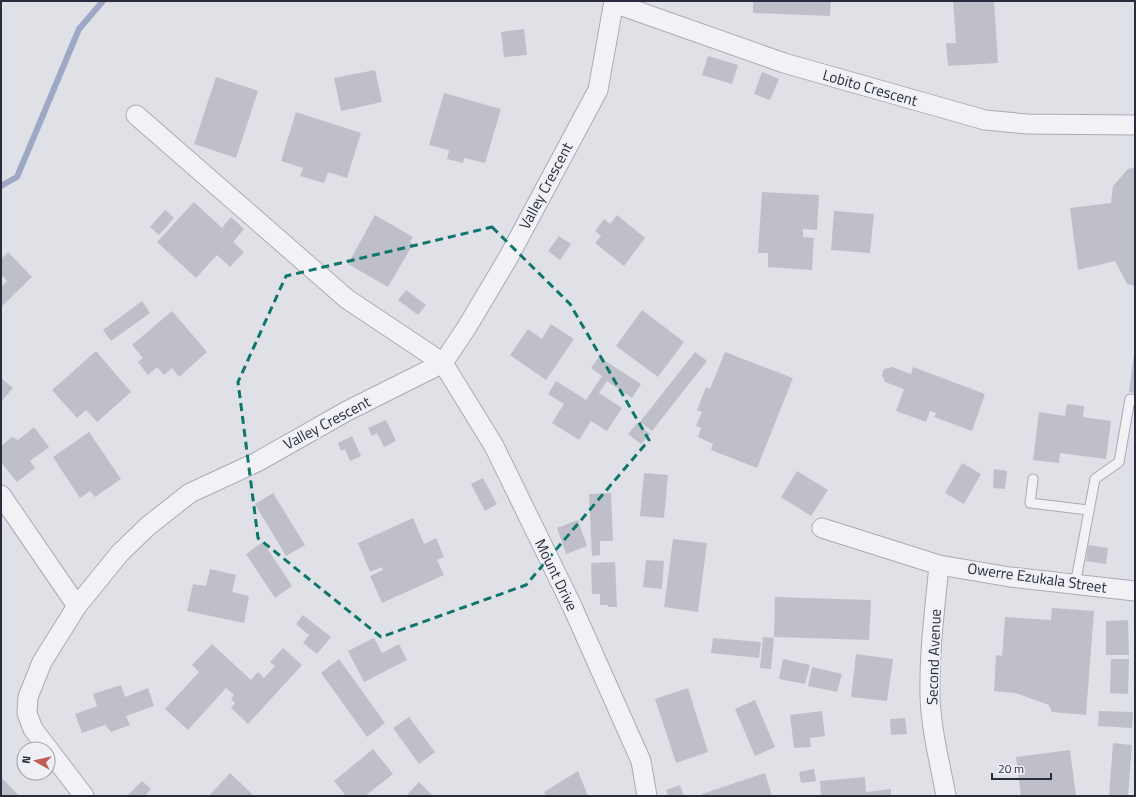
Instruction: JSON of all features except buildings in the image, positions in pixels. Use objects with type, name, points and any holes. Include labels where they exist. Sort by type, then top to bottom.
[{"type":"street","name":"Lobito Crescent","points":[[614,2],[784,63],[985,120],[1026,124],[1135,125]]},
{"type":"street","name":"Valley Crescent","points":[[84,796],[33,729],[27,713],[28,697],[42,662],[77,606],[120,553],[148,526],[190,493],[257,462],[348,412],[443,363],[467,327],[508,258],[598,90],[614,2]]},
{"type":"street","points":[[136,115],[347,298],[443,363]]},
{"type":"street","name":"Mount Drive","points":[[443,363],[494,446],[572,606],[641,761],[647,796]]},
{"type":"street","points":[[1,495],[77,606]]},
{"type":"street","name":"Owerre Ezukala Street","points":[[822,528],[939,565],[1010,577],[1135,591]]},
{"type":"street","name":"Second Avenue","points":[[939,565],[932,632],[930,698],[946,796]]},
{"type":"lane","points":[[1075,585],[1095,478],[1119,462],[1130,399],[1135,400]]},
{"type":"lane","points":[[1033,479],[1030,503],[1088,510]]},
{"type":"highlighted area","points":[[492,227],[570,304],[649,440],[526,585],[381,637],[258,538],[238,382],[286,276]]},
{"type":"waterway","points":[[1,186],[17,177],[79,29],[103,1]]}]
